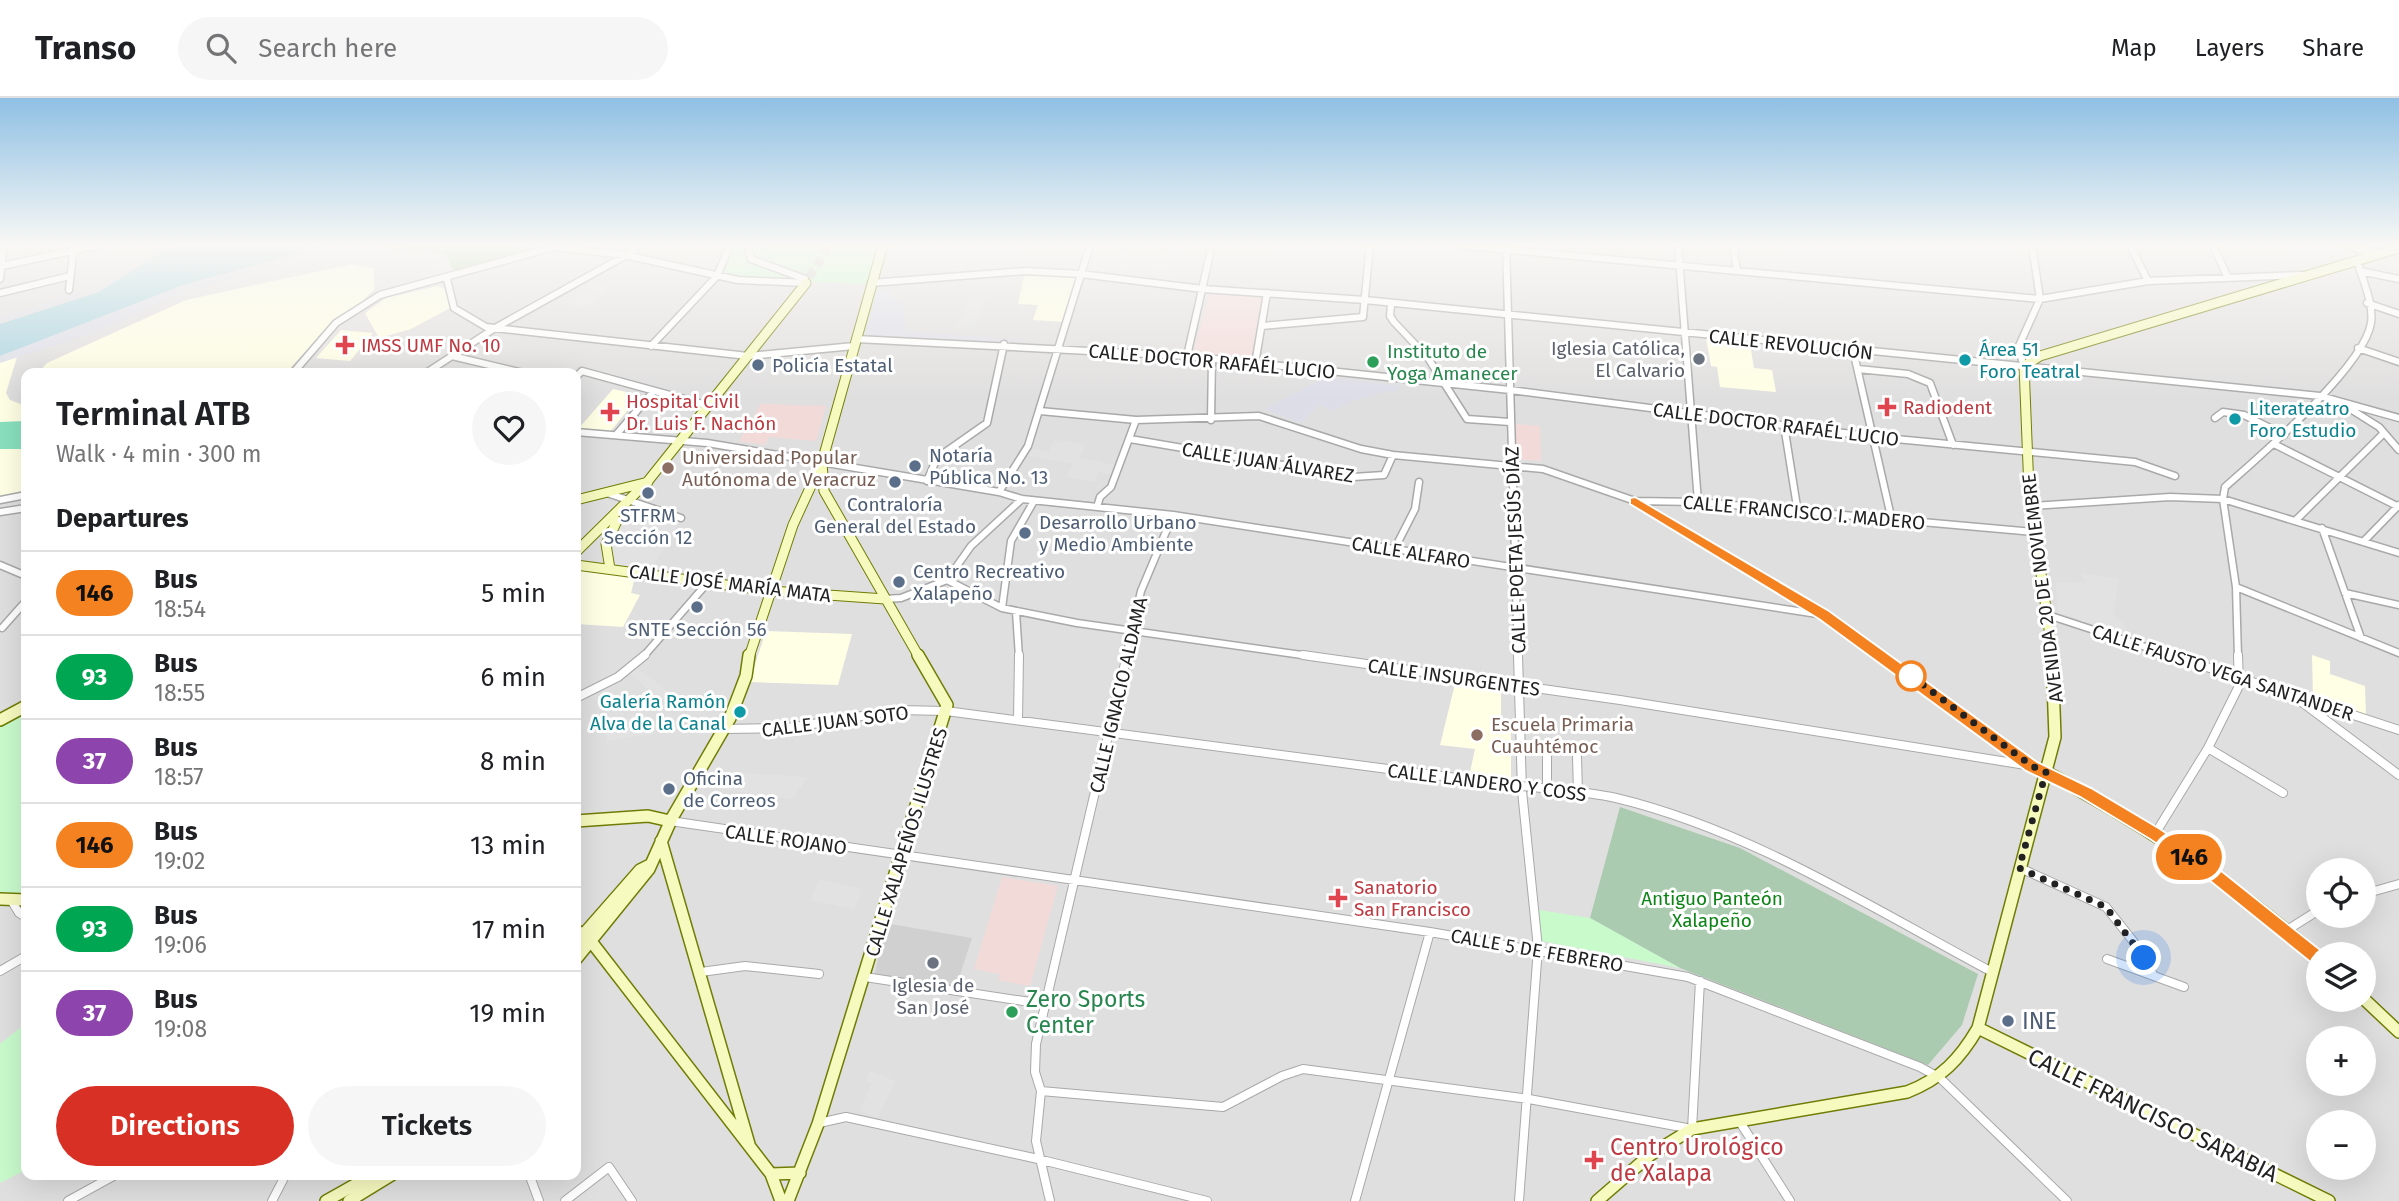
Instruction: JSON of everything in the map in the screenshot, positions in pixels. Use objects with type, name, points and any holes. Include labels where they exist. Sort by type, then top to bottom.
[{"type":"main road","points":[[581,547],[648,481],[794,296]]},
{"type":"main road","points":[[781,1201],[771,1174],[581,937],[646,875],[670,821],[724,729],[748,670],[749,654],[793,525],[822,462],[867,296]]},
{"type":"main road","points":[[2024,366],[2040,356],[2235,296]]},
{"type":"main road","name":"AVENIDA 20 DE NOVIEMBRE","points":[[1597,1201],[1650,1155],[1692,1129],[1907,1092],[1940,1078],[1956,1064],[1978,1028],[2055,737],[2057,715],[2048,615],[2031,506],[2026,453],[2024,366]]},
{"type":"main road","name":"CALLE XALAPEÑOS ILUSTRES","points":[[788,1201],[818,1124],[946,711],[945,699],[824,491],[822,462]]},
{"type":"main road","points":[[581,499],[648,481]]},
{"type":"main road","points":[[610,569],[605,548],[607,536],[631,500]]},
{"type":"main road","name":"CALLE JOSÉ MARÍA MATA","points":[[581,566],[771,591],[885,599]]},
{"type":"main road","points":[[0,720],[21,709]]},
{"type":"main road","points":[[2046,772],[2155,834],[2306,947]]},
{"type":"main road","points":[[581,821],[648,816],[670,821]]},
{"type":"main road","points":[[661,841],[751,1152]]},
{"type":"main road","points":[[2376,1010],[2399,1032]]},
{"type":"main road","name":"CALLE FRANCISCO SARABIA","points":[[1978,1028],[2329,1201]]},
{"type":"main road","points":[[771,1174],[800,1173]]},
{"type":"main road","points":[[326,1201],[363,1180]]},
{"type":"main road","points":[[349,1201],[383,1180]]},
{"type":"street","points":[[297,368],[343,316],[380,296]]},
{"type":"street","name":"CALLE DOCTOR RAFAÉL LUCIO","points":[[451,296],[454,308],[480,326],[651,346],[748,356],[855,342],[1004,344],[1187,356],[1510,390],[1875,437],[2135,462],[2175,476]]},
{"type":"street","points":[[434,368],[495,328],[551,296]]},
{"type":"street","points":[[651,346],[698,296]]},
{"type":"street","points":[[999,492],[1028,446],[1074,296]]},
{"type":"street","points":[[1187,356],[1201,296]]},
{"type":"street","points":[[1255,364],[1267,296]]},
{"type":"street","name":"CALLE REVOLUCIÓN","points":[[1316,296],[2320,396],[2396,417]]},
{"type":"street","points":[[1262,326],[1363,317],[1365,296]]},
{"type":"street","name":"CALLE POETA JESÚS DÍAZ","points":[[1507,296],[1522,790],[1538,948],[1520,1201]]},
{"type":"street","points":[[1681,296],[1699,502]]},
{"type":"street","points":[[2014,296],[2040,299],[2055,296]]},
{"type":"street","points":[[2155,834],[2208,748],[2240,677],[2236,587],[2223,499],[2225,487],[2284,435],[2320,396],[2358,348],[2371,324],[2366,296]]},
{"type":"street","points":[[2024,366],[2018,348],[2040,299]]},
{"type":"street","points":[[2367,303],[2399,314]]},
{"type":"street","points":[[1391,305],[1390,316],[1428,358],[1467,419],[1510,422]]},
{"type":"street","points":[[928,481],[937,458],[981,430],[987,423],[1004,344]]},
{"type":"street","points":[[2358,348],[2399,362]]},
{"type":"street","points":[[1853,350],[1875,437],[1892,521]]},
{"type":"street","points":[[452,356],[502,368]]},
{"type":"street","points":[[1211,420],[1212,359]]},
{"type":"street","points":[[1858,369],[1908,374],[1930,383],[1953,445]]},
{"type":"street","points":[[581,373],[600,374],[653,392],[710,406]]},
{"type":"street","points":[[616,435],[653,392]]},
{"type":"street","name":"CALLE REVOLUCIÓN","points":[[2335,400],[2381,430],[2399,450]]},
{"type":"street","name":"CALLE FRANCISCO I. MADERO","points":[[1040,411],[1136,420],[1211,420],[1259,416],[1361,449],[1393,455],[1513,464],[1543,469],[1635,501],[1699,502],[1797,513],[2034,531]]},
{"type":"street","points":[[2216,418],[2223,412],[2244,415],[2284,435]]},
{"type":"street","name":"CALLE REVOLUCIÓN","points":[[2381,430],[2382,420],[2396,417]]},
{"type":"street","points":[[1097,507],[1100,497],[1111,487],[1136,420]]},
{"type":"street","points":[[1784,425],[1797,513]]},
{"type":"street","points":[[2296,520],[2340,477],[2381,430]]},
{"type":"street","name":"CALLE ALFARO","points":[[581,432],[683,439],[999,492],[1034,501],[1172,515],[1824,615]]},
{"type":"street","name":"CALLE JUAN ÁLVAREZ","points":[[1130,439],[1353,477],[1384,475],[1393,455]]},
{"type":"street","points":[[2274,444],[2398,506],[2364,541]]},
{"type":"street","points":[[1394,550],[1400,532],[1417,510],[1419,482]]},
{"type":"street","points":[[607,493],[681,518]]},
{"type":"street","points":[[0,500],[21,496]]},
{"type":"street","points":[[2031,506],[2178,497],[2223,499],[2399,553]]},
{"type":"street","points":[[14,508],[21,499]]},
{"type":"street","points":[[885,599],[901,598],[947,580],[960,556],[977,536],[1023,499]]},
{"type":"street","points":[[1002,608],[1011,541],[1034,501]]},
{"type":"street","points":[[1635,501],[1824,615],[2032,766],[2046,772]]},
{"type":"street","points":[[0,512],[21,508]]},
{"type":"street","name":"CALLE IGNACIO ALDAMA","points":[[1050,1201],[1036,1141],[1041,1091],[1035,1072],[1043,1004],[1076,878],[1141,591],[1172,515]]},
{"type":"street","points":[[2322,528],[2361,638]]},
{"type":"street","points":[[0,565],[21,574]]},
{"type":"street","name":"CALLE INSURGENTES","points":[[947,580],[1002,608],[1016,612],[1521,686],[2032,766]]},
{"type":"street","points":[[581,696],[602,688],[632,670],[709,581]]},
{"type":"street","points":[[2236,587],[2399,653]]},
{"type":"street","points":[[2345,593],[2399,605]]},
{"type":"street","points":[[2,628],[21,607]]},
{"type":"street","points":[[1016,612],[1021,680],[1018,720]]},
{"type":"street","name":"CALLE FAUSTO VEGA SANTANDER","points":[[2048,615],[2399,730]]},
{"type":"street","points":[[2293,695],[2399,775]]},
{"type":"street","name":"CALLE JUAN SOTO","points":[[724,729],[771,731],[868,717],[893,710],[946,711]]},
{"type":"street","name":"CALLE LANDERO Y COSS","points":[[946,711],[1624,800],[1678,816],[1740,840],[1992,972]]},
{"type":"street","points":[[1546,746],[1547,789]]},
{"type":"street","points":[[2208,748],[2283,793]]},
{"type":"street","points":[[1577,756],[1578,793]]},
{"type":"street","name":"CALLE ROJANO","points":[[670,821],[1076,878]]},
{"type":"street","points":[[2019,868],[2106,907],[2133,941],[2154,976]]},
{"type":"street","name":"CALLE 5 DE FEBRERO","points":[[1076,878],[1538,948],[1700,981],[1920,1067],[1940,1078],[2057,1197],[2067,1201]]},
{"type":"street","points":[[2376,891],[2399,884]]},
{"type":"street","points":[[5,899],[21,914]]},
{"type":"street","points":[[2287,930],[2306,918]]},
{"type":"street","points":[[1355,1201],[1430,932]]},
{"type":"street","points":[[2107,959],[2185,987]]},
{"type":"street","points":[[0,971],[21,961]]},
{"type":"street","points":[[701,972],[725,966],[776,967],[819,974]]},
{"type":"street","points":[[865,978],[1043,1004]]},
{"type":"street","points":[[1041,1091],[1223,1107],[1236,1103],[1290,1071],[1303,1069],[1529,1099],[1692,1129],[1700,981]]},
{"type":"street","points":[[818,1124],[846,1117],[1038,1158],[1166,1197],[1207,1201]]},
{"type":"street","points":[[1740,1122],[1790,1201]]},
{"type":"street","points":[[565,1201],[609,1167],[632,1201]]},
{"type":"street","points":[[68,1201],[106,1180]]},
{"type":"street","points":[[272,1201],[283,1180]]},
{"type":"street","points":[[531,1180],[539,1201]]},
{"type":"shaded area","points":[[0,296],[2399,296],[2399,1201],[0,1201]]},
{"type":"shaded area","points":[[70,296],[78,296],[0,322],[0,318]]},
{"type":"shaded area","points":[[154,296],[174,296],[93,333],[0,363],[0,356]]},
{"type":"shaded area","points":[[202,296],[367,296],[352,311],[328,326],[290,368],[42,368],[47,363],[186,300]]},
{"type":"shaded area","points":[[447,296],[450,308],[411,329],[379,338],[365,313],[386,298]]},
{"type":"shaded area","points":[[574,296],[601,296],[589,310],[562,303]]},
{"type":"shaded area","points":[[876,296],[890,296],[903,303],[906,331],[1057,343],[869,336],[866,332]]},
{"type":"shaded area","points":[[1020,296],[1071,296],[1063,322],[1033,320],[1038,305],[1018,304]]},
{"type":"shaded area","points":[[1209,296],[1262,297],[1251,360],[1193,353]]},
{"type":"shaded area","points":[[972,299],[985,303],[975,328],[954,327]]},
{"type":"shaded area","name":"IMSS UMF No. 10","points":[[341,330],[373,333],[350,361],[316,358]]},
{"type":"shaded area","points":[[1706,338],[1750,344],[1754,368],[1772,370],[1776,392],[1720,387],[1717,367],[1711,366]]},
{"type":"shaded area","points":[[0,341],[17,357],[6,393],[10,400],[21,404],[21,491],[0,497]]},
{"type":"shaded area","points":[[1324,378],[1401,386],[1395,392],[1388,391],[1352,401],[1332,411],[1320,405],[1301,423],[1265,409]]},
{"type":"shaded area","name":"Hospital Civil Dr. Luis F. Nachón","points":[[613,389],[640,395],[610,432],[581,428]]},
{"type":"shaded area","points":[[761,404],[826,406],[816,441],[769,437],[765,445],[739,441]]},
{"type":"shaded area","points":[[1515,424],[1540,426],[1541,461],[1516,459]]},
{"type":"shaded area","points":[[1055,440],[1086,444],[1079,458],[1116,465],[1112,475],[1099,472],[1094,482],[1067,477],[1073,464],[1027,455],[1032,449],[1048,452]]},
{"type":"shaded area","points":[[631,500],[681,518],[649,574],[613,565],[609,553],[614,530]]},
{"type":"shaded area","points":[[581,570],[635,577],[631,593],[640,595],[623,627],[581,624]]},
{"type":"shaded area","points":[[2081,573],[2119,579],[2113,614],[2123,622],[2130,637],[2058,613],[2056,582],[2086,583]]},
{"type":"shaded area","points":[[766,631],[852,634],[838,685],[749,682]]},
{"type":"shaded area","points":[[2312,655],[2330,661],[2330,674],[2365,686],[2366,716],[2313,699]]},
{"type":"shaded area","points":[[637,669],[675,696],[667,704],[630,674]]},
{"type":"shaded area","name":"Escuela Primaria Cuauhtémoc","points":[[1455,684],[1501,690],[1501,723],[1511,725],[1511,781],[1469,777],[1475,749],[1440,745]]},
{"type":"shaded area","points":[[635,715],[658,726],[653,734],[607,741],[605,727]]},
{"type":"shaded area","points":[[705,771],[808,777],[792,799],[697,786]]},
{"type":"shaded area","points":[[1002,877],[1058,886],[1030,986],[998,980],[1000,974],[974,969]]},
{"type":"shaded area","points":[[820,879],[862,889],[854,909],[810,900]]},
{"type":"shaded area","points":[[885,923],[972,938],[956,987],[875,974]]},
{"type":"shaded area","points":[[870,1070],[895,1081],[878,1117],[859,1111],[872,1083],[866,1081]]},
{"type":"green space","points":[[21,421],[21,449],[0,449],[0,422]]},
{"type":"green space","points":[[21,712],[21,899],[0,899],[0,722]]},
{"type":"green space","name":"Antiguo Panteón Xalapeño","points":[[1620,807],[1740,848],[1978,974],[1962,1025],[1928,1065],[1680,968],[1590,918]]},
{"type":"green space","points":[[1539,910],[1590,918],[1680,968],[1541,941]]},
{"type":"green space","points":[[21,1027],[21,1172],[0,1183],[0,1044]]},
{"type":"water","points":[[85,296],[153,296],[0,356],[0,324]]},
{"type":"bus line","name":"146","points":[[1635,501],[1824,615],[1886,657],[2032,766],[2086,793],[2155,834],[2215,875],[2306,947]]},
{"type":"place","name":"IMSS UMF No. 10","points":[[345,345]]},
{"type":"place","name":"Iglesia Católica, El Calvario","points":[[1699,359]]},
{"type":"place","name":"Área 51 Foro Teatral","points":[[1965,360]]},
{"type":"place","name":"Instituto de Yoga Amanecer","points":[[1373,362]]},
{"type":"place","name":"Policía Estatal","points":[[758,365]]},
{"type":"place","name":"Radiodent","points":[[1887,407]]},
{"type":"place","name":"Hospital Civil Dr. Luis F. Nachón","points":[[610,412]]},
{"type":"place","name":"Literateatro Foro Estudio","points":[[2235,419]]},
{"type":"place","name":"Notaría Pública No. 13","points":[[915,466]]},
{"type":"place","name":"Universidad Popular Autónoma de Veracruz","points":[[668,468]]},
{"type":"place","name":"Contraloría General del Estado","points":[[895,482]]},
{"type":"place","name":"STFRM Sección 12","points":[[648,493]]},
{"type":"place","name":"Desarrollo Urbano y Medio Ambiente","points":[[1025,533]]},
{"type":"place","name":"Centro Recreativo Xalapeño","points":[[899,582]]},
{"type":"place","name":"SNTE Sección 56","points":[[697,607]]},
{"type":"place","name":"Galería Ramón Alva de la Canal","points":[[740,712]]},
{"type":"place","name":"Escuela Primaria Cuauhtémoc","points":[[1477,735]]},
{"type":"place","name":"Oficina de Correos","points":[[669,789]]},
{"type":"place","name":"Sanatorio San Francisco","points":[[1338,898]]},
{"type":"place","name":"Iglesia de San José","points":[[933,963]]},
{"type":"place","name":"Zero Sports Center","points":[[1012,1012]]},
{"type":"place","name":"INE","points":[[2008,1021]]},
{"type":"place","name":"Centro Urológico de Xalapa","points":[[1594,1160]]},
{"type":"route","points":[[1911,676],[1907,673],[2032,766],[2046,772],[2019,868],[2106,907],[2144,958]]}]
